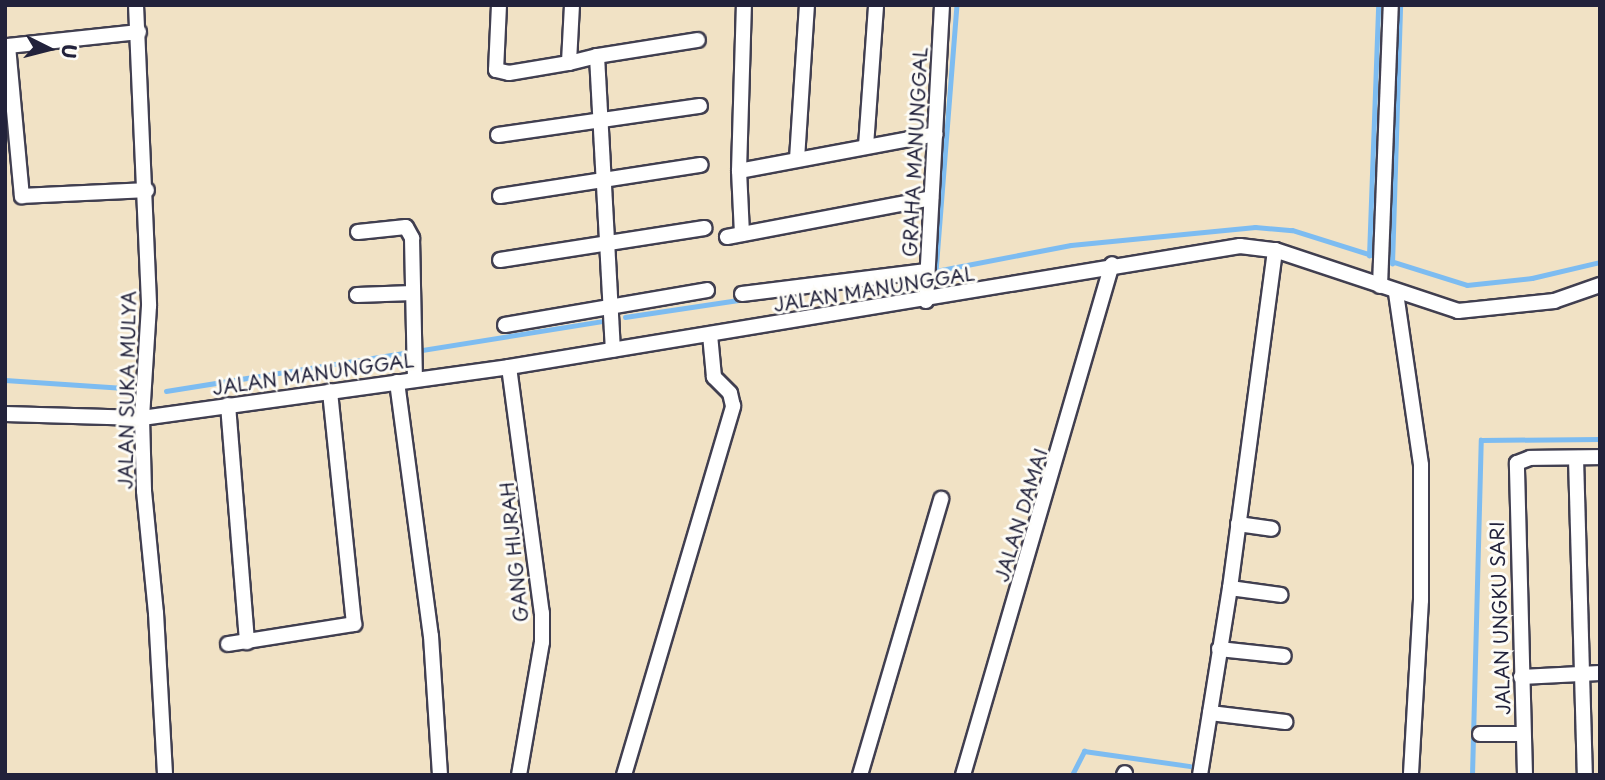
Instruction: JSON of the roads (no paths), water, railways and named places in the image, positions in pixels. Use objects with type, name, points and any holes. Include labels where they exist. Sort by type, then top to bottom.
[{"type":"street","name":"JALAN SUKA MULYA","points":[[136,5],[147,190],[146,377],[143,414],[165,775]]},
{"type":"street","points":[[499,5],[496,70],[509,72],[698,40]]},
{"type":"street","points":[[569,62],[572,5]]},
{"type":"street","points":[[742,234],[739,172],[744,5]]},
{"type":"street","points":[[797,159],[807,5]]},
{"type":"street","points":[[866,146],[876,5]]},
{"type":"street","name":"GRAHA MANUNGGAL","points":[[926,299],[942,5]]},
{"type":"street","points":[[1380,284],[1391,5]]},
{"type":"street","points":[[139,32],[8,46],[22,196],[147,190]]},
{"type":"street","points":[[597,55],[613,350]]},
{"type":"street","points":[[498,135],[601,118],[699,106]]},
{"type":"street","points":[[739,172],[936,134]]},
{"type":"street","points":[[500,196],[701,165]]},
{"type":"street","points":[[727,237],[931,198]]},
{"type":"street","points":[[358,232],[406,227],[412,238],[415,379]]},
{"type":"street","points":[[500,260],[705,228]]},
{"type":"street","name":"JALAN MANUNGGAL","points":[[5,414],[143,414],[509,367],[926,299],[1112,264],[1240,246],[1275,250],[1380,284],[1396,293],[1458,311],[1497,310],[1554,301],[1600,285]]},
{"type":"street","points":[[1201,775],[1230,588],[1275,250]]},
{"type":"street","name":"JALAN DAMAI","points":[[963,775],[1112,264]]},
{"type":"street","points":[[742,295],[927,271]]},
{"type":"street","points":[[505,325],[707,290]]},
{"type":"street","points":[[356,295],[413,293]]},
{"type":"street","points":[[1396,293],[1420,465],[1421,600],[1411,775]]},
{"type":"street","points":[[624,775],[733,406],[730,393],[714,377],[710,335]]},
{"type":"street","name":"GANG HIJRAH","points":[[509,367],[542,613],[542,642],[519,775]]},
{"type":"street","points":[[397,382],[431,636],[440,775]]},
{"type":"street","points":[[228,644],[354,624],[330,391]]},
{"type":"street","points":[[228,405],[247,642]]},
{"type":"street","points":[[1585,775],[1580,674],[1576,458],[1600,457]]},
{"type":"street","name":"JALAN UNGKU SARI","points":[[1525,775],[1518,461],[1576,458]]},
{"type":"street","points":[[860,775],[941,499]]},
{"type":"street","points":[[1238,524],[1272,529]]},
{"type":"street","points":[[1230,588],[1281,595]]},
{"type":"street","points":[[1219,649],[1284,656]]},
{"type":"street","points":[[1521,677],[1600,673]]},
{"type":"street","points":[[1210,713],[1285,722]]},
{"type":"street","points":[[1480,734],[1523,734]]},
{"type":"waterway","points":[[957,5],[936,271],[1071,245],[1255,227],[1292,230],[1467,285],[1532,278],[1600,262]]},
{"type":"waterway","points":[[1369,256],[1378,5]]},
{"type":"waterway","points":[[1392,264],[1400,5]]},
{"type":"waterway","points":[[625,317],[745,299]]},
{"type":"waterway","points":[[166,391],[603,321]]},
{"type":"waterway","points":[[5,380],[139,389]]},
{"type":"waterway","points":[[1472,775],[1481,440],[1600,439]]},
{"type":"waterway","points":[[1072,775],[1084,751],[1190,766]]}]
